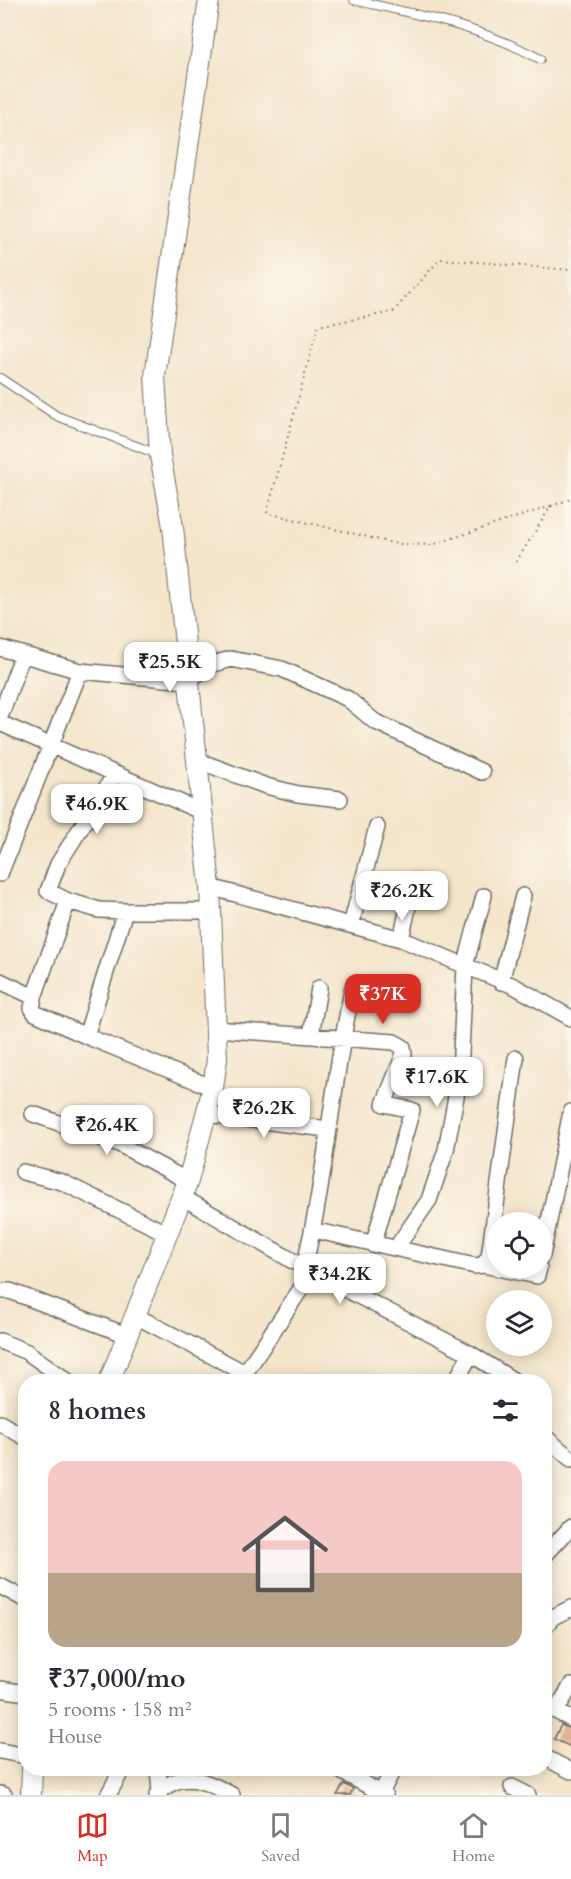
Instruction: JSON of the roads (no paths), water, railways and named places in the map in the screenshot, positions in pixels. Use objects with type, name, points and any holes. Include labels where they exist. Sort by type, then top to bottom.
[{"type":"street","points":[[112,1374],[185,1189],[213,1088],[217,1059],[210,887],[187,681],[173,527],[160,455],[155,376],[209,0]]},
{"type":"street","points":[[0,648],[80,671],[187,681],[210,665],[231,659],[282,669],[348,699],[374,721],[482,772]]},
{"type":"street","points":[[0,717],[22,656]]},
{"type":"street","points":[[0,872],[80,671]]},
{"type":"street","points":[[0,723],[202,812]]},
{"type":"street","points":[[196,760],[266,786],[297,794],[340,800]]},
{"type":"street","points":[[115,774],[58,864],[48,891],[68,901],[99,910],[211,911]]},
{"type":"street","points":[[351,926],[377,827]]},
{"type":"street","points":[[401,939],[414,881]]},
{"type":"street","points":[[210,887],[401,939],[514,986],[571,1018]]},
{"type":"street","points":[[396,1248],[429,1200],[446,1150],[460,1076],[465,966],[484,896]]},
{"type":"street","points":[[501,982],[523,896]]},
{"type":"street","points":[[68,901],[34,997],[32,1008],[35,1013],[213,1088]]},
{"type":"street","points":[[86,1036],[125,911]]},
{"type":"street","points":[[0,981],[34,997]]},
{"type":"street","points":[[253,1374],[308,1269],[327,1129],[353,987]]},
{"type":"street","points":[[311,1035],[319,988]]},
{"type":"street","points":[[216,1029],[394,1042],[403,1047],[404,1054],[384,1104],[412,1110],[373,1245]]},
{"type":"street","points":[[483,1265],[489,1257],[516,1058]]},
{"type":"street","points":[[551,1212],[571,1112]]},
{"type":"street","points":[[206,1113],[327,1129]]},
{"type":"street","points":[[33,1114],[119,1144],[308,1269],[471,1354],[503,1374]]},
{"type":"street","points":[[24,1172],[62,1182],[168,1234]]},
{"type":"street","points":[[313,1230],[475,1266],[486,1266]]},
{"type":"street","points":[[0,1291],[10,1291],[129,1336]]},
{"type":"street","points":[[136,1316],[245,1374]]},
{"type":"street","points":[[0,1341],[27,1352],[58,1374]]},
{"type":"street","points":[[460,1374],[471,1354]]},
{"type":"street","points":[[0,1423],[18,1433]]},
{"type":"street","points":[[552,1448],[571,1459]]},
{"type":"street","points":[[552,1547],[571,1527]]},
{"type":"street","points":[[0,1586],[18,1596]]},
{"type":"street","points":[[552,1618],[571,1608]]},
{"type":"street","points":[[552,1706],[571,1686]]},
{"type":"street","points":[[0,1689],[18,1692]]},
{"type":"street","points":[[552,1709],[571,1719]]},
{"type":"street","points":[[0,1751],[18,1754]]},
{"type":"street","points":[[552,1761],[571,1771]]},
{"type":"street","points":[[31,1795],[32,1776]]},
{"type":"street","points":[[108,1795],[119,1776]]},
{"type":"street","points":[[158,1776],[159,1793]]},
{"type":"street","points":[[349,1776],[382,1794],[390,1776]]},
{"type":"street","points":[[159,1793],[173,1781],[185,1777],[202,1780],[232,1795]]},
{"type":"street","points":[[512,1787],[528,1795]]},
{"type":"street","points":[[0,1794],[4,1795]]},
{"type":"lane","points":[[354,0],[459,25],[514,45],[540,59]]},
{"type":"lane","points":[[0,378],[57,416],[160,455]]}]
